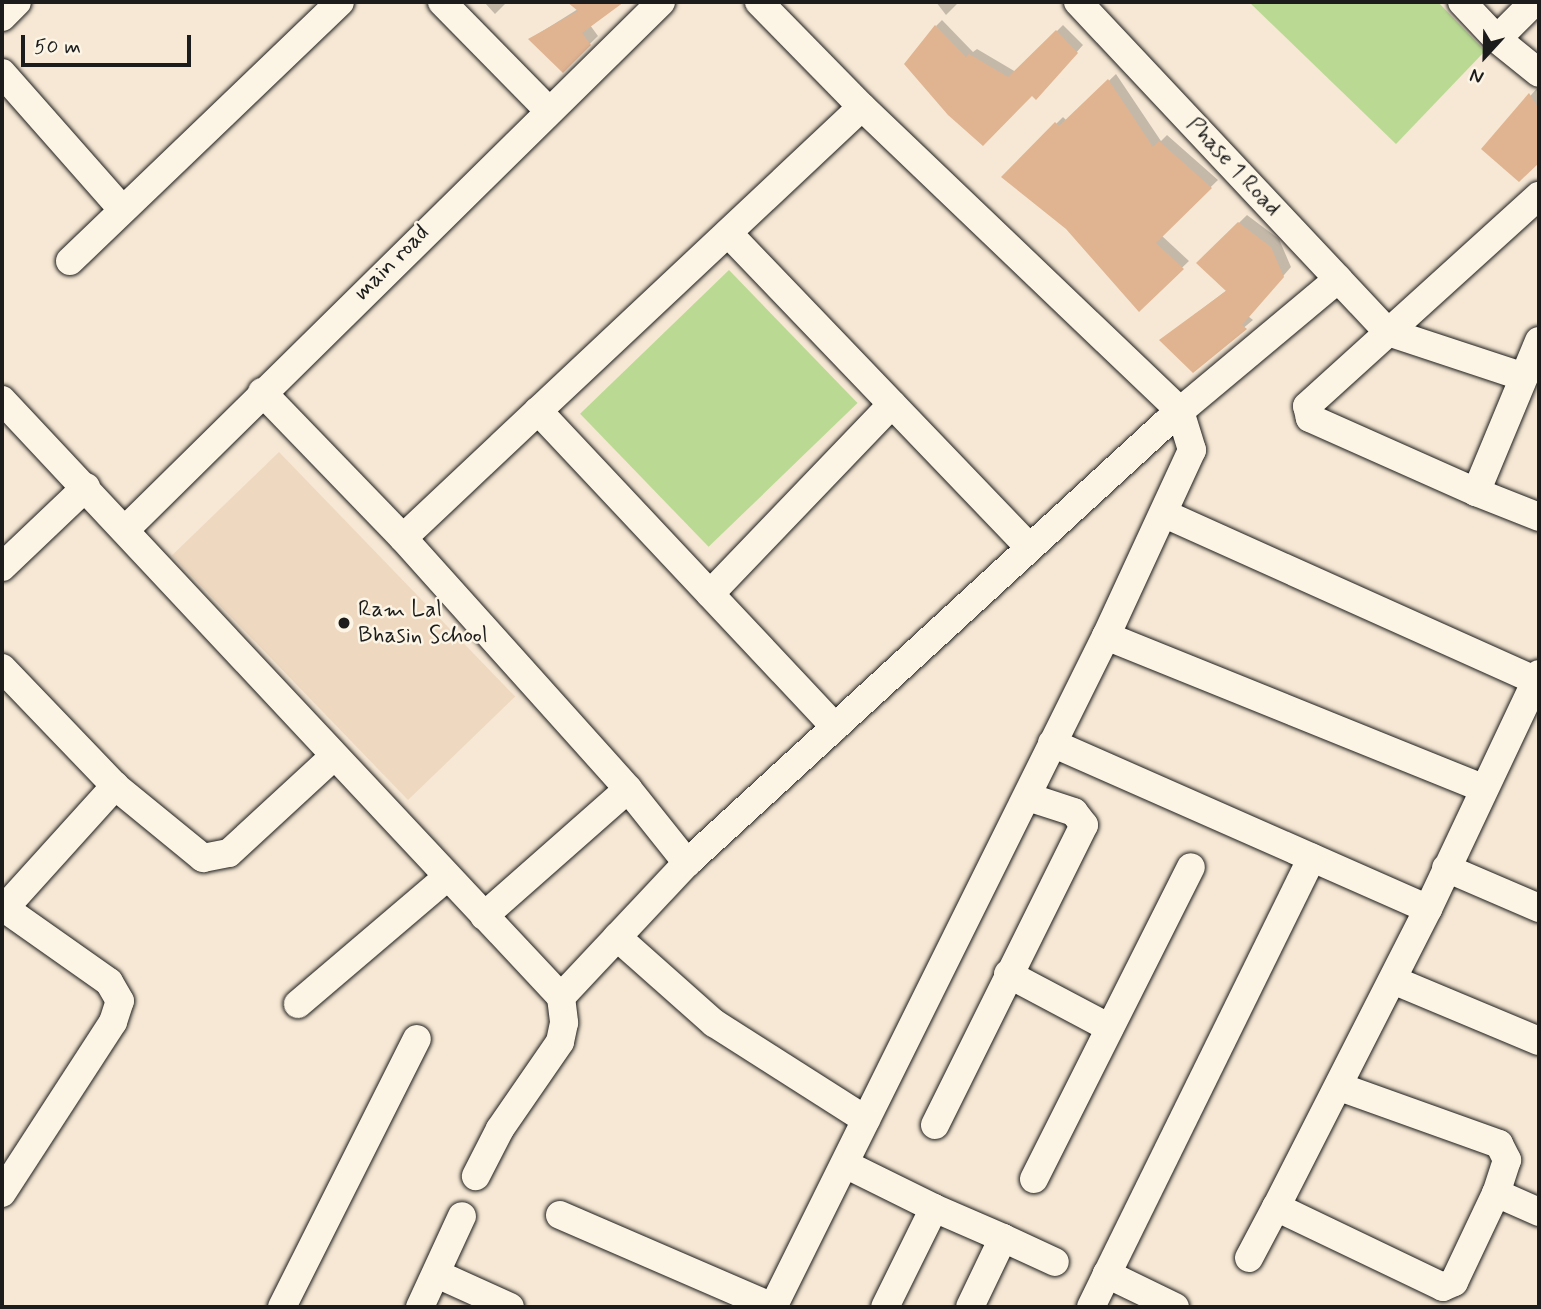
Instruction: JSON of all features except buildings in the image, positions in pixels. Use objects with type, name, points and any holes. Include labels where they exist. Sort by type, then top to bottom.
[{"type":"street","points":[[2,17],[17,2]]},
{"type":"street","points":[[70,261],[121,208],[340,2]]},
{"type":"street","points":[[442,2],[547,109]]},
{"type":"street","name":"main road","points":[[127,529],[261,392],[547,109],[661,2]]},
{"type":"street","points":[[560,1215],[773,1307],[1028,797],[1165,514],[1192,450],[1180,411],[862,107],[759,2]]},
{"type":"street","name":"Phase 1 Road","points":[[1078,2],[1388,332]]},
{"type":"street","points":[[1462,2],[1497,39],[1539,73]]},
{"type":"street","points":[[1497,39],[1534,2]]},
{"type":"street","points":[[2,73],[121,208]]},
{"type":"street","points":[[403,538],[862,107]]},
{"type":"street","points":[[1539,196],[1319,392],[1306,413],[1476,492],[1539,517]]},
{"type":"street","points":[[728,233],[1030,548]]},
{"type":"street","points":[[561,997],[687,863],[1180,411],[1338,279]]},
{"type":"street","points":[[1388,332],[1524,376]]},
{"type":"street","points":[[1476,492],[1539,341]]},
{"type":"street","points":[[261,392],[403,538],[628,789],[687,863]]},
{"type":"street","points":[[2,400],[127,529],[333,757],[561,997],[564,1023],[560,1042],[506,1120],[476,1176]]},
{"type":"street","points":[[710,594],[892,404]]},
{"type":"street","points":[[538,411],[835,727]]},
{"type":"street","points":[[2,567],[86,487]]},
{"type":"street","points":[[1165,514],[1538,677],[1340,1087],[1249,1258]]},
{"type":"street","points":[[1106,636],[1484,789]]},
{"type":"street","points":[[5,677],[115,786],[195,853],[221,858],[333,757]]},
{"type":"street","points":[[1052,743],[1428,909]]},
{"type":"street","points":[[2,1194],[113,1022],[120,1001],[109,982],[3,909],[115,786]]},
{"type":"street","points":[[484,916],[628,789]]},
{"type":"street","points":[[935,1125],[1084,825],[1074,812],[1028,797]]},
{"type":"street","points":[[1091,1307],[1312,858]]},
{"type":"street","points":[[1034,1179],[1191,867]]},
{"type":"street","points":[[1446,868],[1539,908]]},
{"type":"street","points":[[298,1004],[447,877]]},
{"type":"street","points":[[617,937],[714,1023],[866,1120]]},
{"type":"street","points":[[1009,974],[1110,1028]]},
{"type":"street","points":[[1393,980],[1539,1041]]},
{"type":"street","points":[[282,1307],[416,1039]]},
{"type":"street","points":[[1276,1207],[1447,1287],[1454,1282],[1496,1193],[1507,1160],[1499,1144],[1340,1087]]},
{"type":"street","points":[[845,1164],[934,1208],[1055,1262]]},
{"type":"street","points":[[1496,1193],[1539,1212]]},
{"type":"street","points":[[886,1307],[934,1208]]},
{"type":"street","points":[[420,1307],[462,1216]]},
{"type":"street","points":[[970,1307],[1003,1238]]},
{"type":"street","points":[[437,1274],[510,1307]]},
{"type":"street","points":[[1107,1274],[1175,1307]]},
{"type":"shaded area","name":"Ram Lal Bhasin School","points":[[279,452],[515,697],[408,800],[172,556]]},
{"type":"green space","points":[[1249,2],[1438,2],[1485,51],[1396,144]]},
{"type":"green space","points":[[729,270],[858,403],[709,547],[580,414]]},
{"type":"place","name":"Ram Lal Bhasin School","points":[[344,623]]}]
